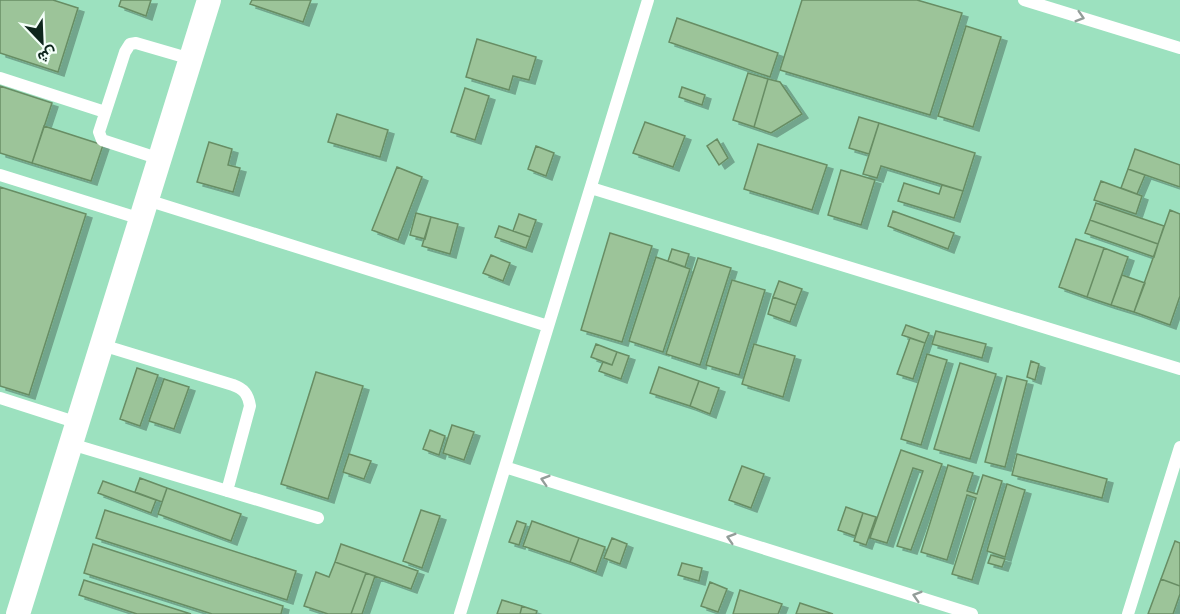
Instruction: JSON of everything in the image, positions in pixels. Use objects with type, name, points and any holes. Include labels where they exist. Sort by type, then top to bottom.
[{"type":"street","points":[[18,614],[209,0]]},
{"type":"lane","points":[[460,614],[648,0]]},
{"type":"lane","points":[[1024,0],[1180,48]]},
{"type":"lane","points":[[159,159],[102,140],[99,132],[105,112],[125,52],[130,44],[136,43],[190,59]]},
{"type":"lane","points":[[0,78],[105,112]]},
{"type":"lane","points":[[0,175],[144,210],[548,326]]},
{"type":"lane","points":[[591,188],[1180,369]]},
{"type":"lane","points":[[102,345],[233,385],[245,392],[250,406],[227,491]]},
{"type":"lane","points":[[0,398],[75,433],[227,491],[318,518]]},
{"type":"lane","points":[[1128,614],[1180,447]]},
{"type":"lane","points":[[505,467],[972,614]]},
{"type":"shaded area","points":[[0,0],[1180,0],[1180,614],[0,614]]},
{"type":"building","points":[[0,0],[53,0],[78,8],[58,72],[0,53]]},
{"type":"building","points":[[121,0],[151,0],[146,16],[119,6]]},
{"type":"building","points":[[252,0],[311,0],[303,22],[250,4]]},
{"type":"building","points":[[802,0],[917,0],[962,13],[930,115],[780,70]]},
{"type":"building","points":[[677,18],[778,53],[770,77],[669,42]]},
{"type":"building","points":[[966,26],[1001,37],[973,127],[938,116]]},
{"type":"building","points":[[477,39],[536,57],[529,80],[513,76],[509,90],[466,77]]},
{"type":"building","points":[[748,73],[768,79],[754,127],[733,120]]},
{"type":"building","points":[[768,79],[780,82],[802,114],[771,133],[754,127]]},
{"type":"building","points":[[0,86],[52,103],[32,163],[0,153]]},
{"type":"building","points":[[682,87],[705,95],[702,105],[679,97]]},
{"type":"building","points":[[465,88],[489,96],[475,140],[451,132]]},
{"type":"building","points":[[337,114],[388,130],[380,157],[328,142]]},
{"type":"building","points":[[859,117],[879,123],[869,154],[849,148]]},
{"type":"building","points":[[645,122],[685,136],[673,167],[633,153]]},
{"type":"building","points":[[879,123],[975,153],[963,191],[881,166],[877,178],[863,174]]},
{"type":"building","points":[[44,126],[103,145],[91,181],[32,163]]},
{"type":"building","points":[[717,139],[728,158],[719,165],[707,146]]},
{"type":"building","points":[[209,142],[232,149],[228,165],[240,168],[233,192],[197,182]]},
{"type":"building","points":[[758,144],[827,165],[812,210],[744,189]]},
{"type":"building","points":[[536,146],[554,153],[546,176],[528,169]]},
{"type":"building","points":[[1135,149],[1180,165],[1180,187],[1128,169]]},
{"type":"building","points":[[397,167],[422,177],[398,240],[372,230]]},
{"type":"building","points":[[1128,169],[1145,175],[1137,194],[1121,188]]},
{"type":"building","points":[[841,170],[875,180],[861,225],[828,215]]},
{"type":"building","points":[[1101,181],[1142,196],[1136,214],[1094,200]]},
{"type":"building","points":[[904,183],[939,194],[942,185],[963,191],[954,218],[898,201]]},
{"type":"building","points":[[0,187],[86,214],[29,395],[0,386]]},
{"type":"building","points":[[1096,203],[1164,226],[1158,244],[1090,220]]},
{"type":"building","points":[[1170,210],[1180,214],[1180,296],[1170,325],[1134,312]]},
{"type":"building","points":[[893,211],[954,233],[948,249],[888,226]]},
{"type":"building","points":[[416,213],[431,217],[425,239],[410,235]]},
{"type":"building","points":[[519,214],[536,220],[530,237],[513,231]]},
{"type":"building","points":[[431,217],[458,224],[450,254],[422,246]]},
{"type":"building","points":[[1090,220],[1158,244],[1154,257],[1085,233]]},
{"type":"building","points":[[499,226],[530,237],[526,248],[495,237]]},
{"type":"building","points":[[610,233],[652,246],[622,342],[581,330]]},
{"type":"building","points":[[1076,239],[1104,248],[1087,297],[1059,287]]},
{"type":"building","points":[[1104,248],[1128,257],[1111,305],[1087,297]]},
{"type":"building","points":[[672,249],[689,254],[685,267],[668,261]]},
{"type":"building","points":[[491,255],[510,263],[503,281],[483,273]]},
{"type":"building","points":[[656,257],[690,269],[663,352],[629,341]]},
{"type":"building","points":[[698,258],[731,268],[700,365],[666,354]]},
{"type":"building","points":[[1122,275],[1145,283],[1134,312],[1111,305]]},
{"type":"building","points":[[732,280],[765,290],[739,375],[706,365]]},
{"type":"building","points":[[779,281],[802,289],[796,305],[773,297]]},
{"type":"building","points":[[773,297],[796,305],[790,322],[768,314]]},
{"type":"building","points":[[906,325],[929,333],[925,343],[902,335]]},
{"type":"building","points":[[936,331],[986,344],[982,358],[932,344]]},
{"type":"building","points":[[910,338],[925,343],[913,379],[897,374]]},
{"type":"building","points":[[596,344],[617,352],[612,365],[591,357]]},
{"type":"building","points":[[754,344],[795,356],[783,397],[742,384]]},
{"type":"building","points":[[617,352],[629,356],[621,379],[599,371],[603,362],[612,365]]},
{"type":"building","points":[[927,354],[947,360],[921,445],[901,439]]},
{"type":"building","points":[[1031,361],[1039,364],[1035,380],[1027,377]]},
{"type":"building","points":[[960,363],[996,374],[970,459],[934,449]]},
{"type":"building","points":[[659,367],[699,381],[690,406],[650,393]]},
{"type":"building","points":[[137,368],[158,375],[140,426],[120,419]]},
{"type":"building","points":[[316,372],[363,386],[328,499],[281,484]]},
{"type":"building","points":[[1007,376],[1027,381],[1005,467],[985,462]]},
{"type":"building","points":[[164,379],[189,387],[174,429],[149,421]]},
{"type":"building","points":[[699,381],[719,388],[710,414],[690,406]]},
{"type":"building","points":[[452,425],[474,432],[464,460],[443,453]]},
{"type":"building","points":[[430,430],[445,436],[439,455],[423,449]]},
{"type":"building","points":[[901,450],[942,464],[911,550],[897,546],[923,471],[913,468],[887,543],[870,538]]},
{"type":"building","points":[[349,454],[371,461],[364,479],[343,472]]},
{"type":"building","points":[[1017,454],[1107,479],[1102,498],[1012,475]]},
{"type":"building","points":[[948,465],[973,473],[967,491],[977,494],[983,475],[1002,481],[972,580],[952,574],[976,498],[967,495],[947,560],[921,552]]},
{"type":"building","points":[[742,466],[764,474],[751,508],[729,500]]},
{"type":"building","points":[[140,478],[167,488],[162,502],[135,492]]},
{"type":"building","points":[[103,481],[156,500],[151,513],[98,493]]},
{"type":"building","points":[[1007,484],[1025,490],[1005,557],[987,551]]},
{"type":"building","points":[[167,488],[241,514],[231,541],[158,514]]},
{"type":"building","points":[[846,507],[863,513],[855,536],[838,530]]},
{"type":"building","points":[[105,510],[296,571],[287,600],[96,538]]},
{"type":"building","points":[[421,510],[440,516],[422,568],[403,561]]},
{"type":"building","points":[[863,513],[876,517],[866,545],[854,541]]},
{"type":"building","points":[[517,521],[526,524],[519,545],[509,542]]},
{"type":"building","points":[[532,521],[579,538],[570,562],[523,546]]},
{"type":"building","points":[[579,538],[605,547],[596,572],[570,562]]},
{"type":"building","points":[[612,538],[627,544],[620,564],[604,558]]},
{"type":"building","points":[[1175,541],[1180,543],[1180,586],[1161,579]]},
{"type":"building","points":[[93,544],[283,606],[281,614],[212,614],[84,573]]},
{"type":"building","points":[[341,544],[418,571],[411,589],[335,562]]},
{"type":"building","points":[[991,555],[1005,559],[1002,567],[988,563]]},
{"type":"building","points":[[335,562],[366,573],[351,614],[328,614],[304,606],[316,572],[329,577]]},
{"type":"building","points":[[682,563],[702,568],[699,581],[678,575]]},
{"type":"building","points":[[366,573],[375,576],[362,614],[351,614]]},
{"type":"building","points":[[1161,579],[1180,586],[1180,594],[1173,614],[1148,614]]},
{"type":"building","points":[[84,580],[191,614],[137,614],[79,595]]},
{"type":"building","points":[[710,582],[727,589],[718,612],[701,606]]},
{"type":"building","points":[[740,590],[782,604],[778,614],[733,614]]},
{"type":"building","points":[[502,600],[522,606],[520,614],[497,614]]},
{"type":"building","points":[[800,603],[833,614],[796,614]]},
{"type":"building","points":[[522,606],[537,611],[536,614],[520,614]]}]
